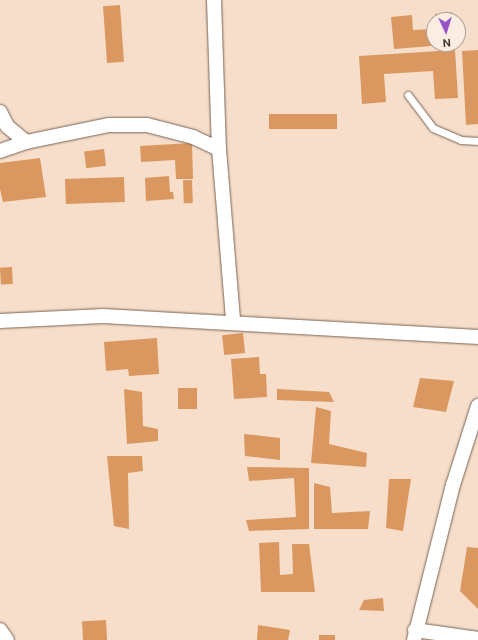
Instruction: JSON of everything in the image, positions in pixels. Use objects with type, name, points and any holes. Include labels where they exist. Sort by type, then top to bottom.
[{"type":"street","points":[[214,0],[219,149],[233,321]]},
{"type":"street","points":[[0,112],[7,126],[26,142]]},
{"type":"street","points":[[0,151],[26,142],[109,125],[147,125],[193,137],[219,149]]},
{"type":"street","points":[[0,321],[103,316],[233,321],[478,337]]},
{"type":"street","points":[[478,406],[453,485],[414,635],[478,639]]},
{"type":"street","points":[[0,630],[7,640]]},
{"type":"lane","points":[[408,96],[433,128],[460,140],[478,141]]},
{"type":"building","points":[[120,5],[124,62],[107,63],[103,6]]},
{"type":"building","points":[[412,15],[413,30],[426,29],[426,46],[394,49],[391,17]]},
{"type":"building","points":[[478,50],[478,124],[466,125],[462,52]]},
{"type":"building","points":[[426,52],[455,52],[458,98],[435,99],[433,71],[384,74],[386,102],[362,104],[359,56]]},
{"type":"building","points":[[269,114],[337,114],[337,129],[269,129]]},
{"type":"building","points":[[192,143],[193,179],[176,179],[175,160],[141,162],[140,146]]},
{"type":"building","points":[[104,149],[106,166],[86,168],[84,151]]},
{"type":"building","points":[[40,158],[46,197],[3,202],[0,189],[0,163]]},
{"type":"building","points":[[169,176],[170,192],[173,192],[174,199],[146,201],[145,178]]},
{"type":"building","points":[[124,177],[125,202],[66,204],[65,179]]},
{"type":"building","points":[[183,180],[192,180],[193,203],[184,203]]},
{"type":"building","points":[[12,267],[13,284],[1,285],[0,268]]},
{"type":"building","points":[[243,333],[245,353],[224,355],[222,335]]},
{"type":"building","points":[[157,338],[159,374],[129,376],[128,369],[106,371],[104,342]]},
{"type":"building","points":[[259,357],[260,374],[266,374],[267,397],[234,399],[231,359]]},
{"type":"building","points":[[420,378],[454,381],[446,412],[413,407]]},
{"type":"building","points":[[178,388],[197,388],[197,409],[178,409]]},
{"type":"building","points":[[124,389],[142,392],[143,426],[158,429],[158,441],[127,444]]},
{"type":"building","points":[[277,389],[329,392],[334,402],[277,400]]},
{"type":"building","points":[[316,407],[331,411],[329,444],[367,453],[366,467],[311,463]]},
{"type":"building","points":[[244,434],[280,438],[280,460],[245,456]]},
{"type":"building","points":[[107,456],[142,456],[143,471],[128,473],[129,529],[114,526]]},
{"type":"building","points":[[247,467],[309,468],[309,529],[249,531],[246,520],[296,517],[294,478],[249,481]]},
{"type":"building","points":[[389,479],[411,479],[403,531],[386,528]]},
{"type":"building","points":[[314,483],[330,487],[332,513],[370,511],[368,529],[314,529]]},
{"type":"building","points":[[279,542],[280,575],[293,574],[292,544],[309,544],[315,592],[261,592],[259,543]]},
{"type":"building","points":[[467,547],[478,548],[478,609],[460,591]]},
{"type":"building","points":[[383,598],[384,611],[359,610],[364,600]]},
{"type":"building","points":[[106,620],[107,640],[83,640],[82,621]]},
{"type":"building","points":[[258,625],[290,630],[288,640],[257,640]]},
{"type":"building","points":[[319,635],[335,635],[335,640],[319,640]]}]
